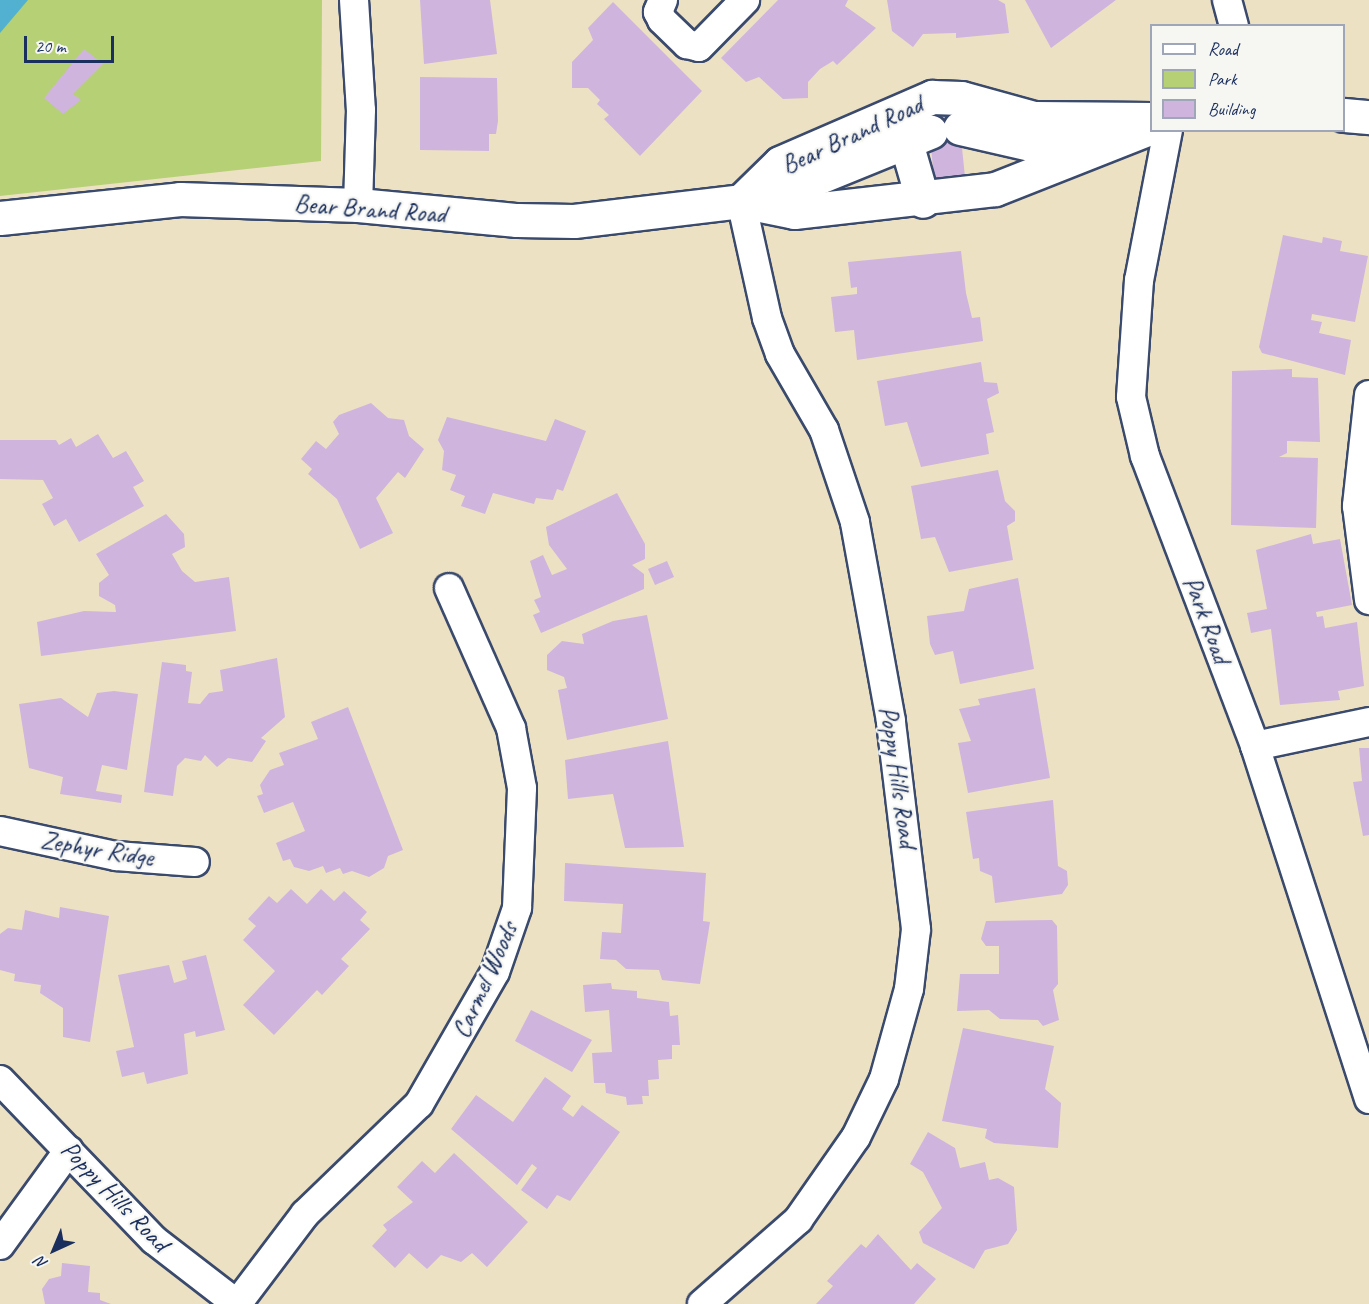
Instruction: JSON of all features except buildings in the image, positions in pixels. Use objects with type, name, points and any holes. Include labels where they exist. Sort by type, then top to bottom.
[{"type":"street","points":[[354,0],[361,110],[358,205]]},
{"type":"street","points":[[663,0],[658,12],[662,20],[687,44],[699,47],[745,0]]},
{"type":"street","points":[[1227,0],[1233,24]]},
{"type":"street","name":"Bear Brand Road","points":[[741,201],[780,163],[897,112],[946,96],[1034,118],[1150,119]]},
{"type":"street","points":[[897,112],[932,134],[1034,145],[1108,120]]},
{"type":"street","points":[[1345,115],[1369,117]]},
{"type":"street","name":"Bear Brand Road","points":[[0,218],[180,199],[358,205],[574,221],[741,201],[794,212],[923,201],[995,189],[1150,128]]},
{"type":"street","name":"Park Road","points":[[1168,132],[1139,280],[1131,397],[1145,456],[1255,746],[1369,1099]]},
{"type":"street","points":[[923,201],[932,134]]},
{"type":"street","points":[[741,201],[796,186],[932,134]]},
{"type":"street","name":"Poppy Hills Road","points":[[702,1304],[798,1220],[856,1137],[884,1079],[909,989],[916,929],[891,721],[855,522],[824,430],[780,354],[766,318],[741,201]]},
{"type":"street","points":[[1369,395],[1357,506],[1369,600]]},
{"type":"street","name":"Carmel Woods","points":[[237,1304],[305,1214],[419,1104],[490,982],[517,908],[522,788],[511,728],[449,588]]},
{"type":"street","points":[[1255,746],[1369,722]]},
{"type":"street","name":"Zephyr Ridge","points":[[0,831],[116,856],[195,862]]},
{"type":"street","name":"Poppy Hills Road","points":[[0,1080],[154,1240],[237,1304]]},
{"type":"street","points":[[0,1245],[69,1150]]},
{"type":"green space","points":[[0,0],[322,0],[321,161],[0,196]]},
{"type":"water","points":[[0,0],[28,0],[0,33]]}]
